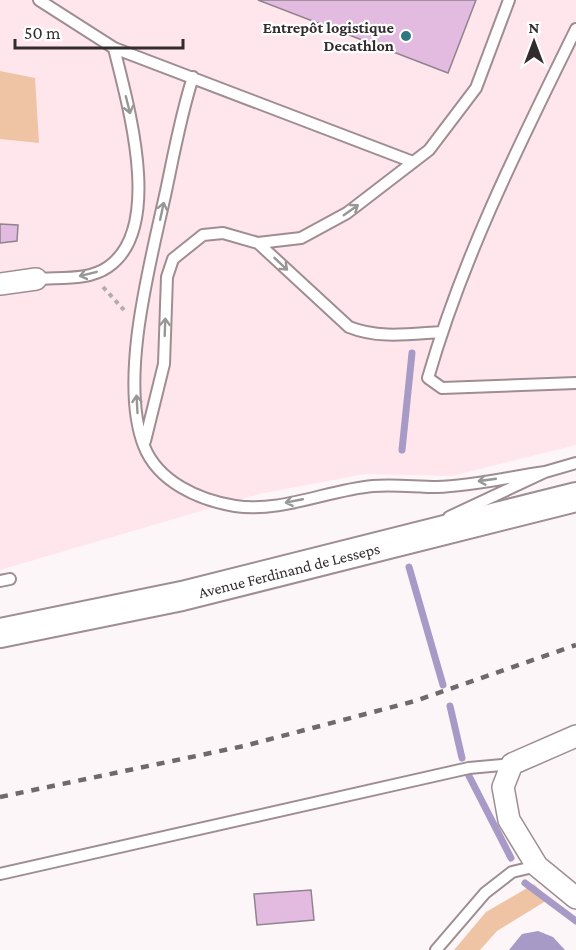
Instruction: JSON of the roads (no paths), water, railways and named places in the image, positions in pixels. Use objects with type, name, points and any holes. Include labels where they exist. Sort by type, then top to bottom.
[{"type":"main road","name":"Avenue Ferdinand de Lesseps","points":[[0,633],[182,596],[576,497]]},
{"type":"street","points":[[0,284],[36,279]]},
{"type":"street","points":[[576,736],[512,764],[503,787],[509,820],[537,866],[576,898]]},
{"type":"lane","points":[[39,0],[114,48],[413,162]]},
{"type":"lane","points":[[144,446],[164,364],[167,277],[173,259],[203,235],[223,233],[258,243],[301,238],[347,213],[429,150],[476,88],[509,0]]},
{"type":"lane","points":[[576,29],[507,170],[441,332],[428,378],[442,388],[576,383]]},
{"type":"lane","points":[[36,279],[88,276],[108,267],[121,256],[138,222],[136,138],[114,48]]},
{"type":"lane","points":[[193,77],[145,285],[135,361],[138,416],[144,446],[155,464],[176,485],[204,498],[262,507],[374,486],[439,487],[545,472],[576,463]]},
{"type":"lane","points":[[258,243],[349,327],[366,334],[441,332]]},
{"type":"lane","points":[[388,545],[545,472]]},
{"type":"lane","points":[[0,874],[469,768],[512,764]]},
{"type":"lane","points":[[436,950],[485,893],[512,872],[537,866]]},
{"type":"waterway","points":[[402,450],[412,353]]},
{"type":"waterway","points":[[409,567],[443,685]]},
{"type":"waterway","points":[[450,706],[462,758]]},
{"type":"waterway","points":[[468,774],[511,858]]},
{"type":"waterway","points":[[525,883],[576,921]]},
{"type":"railway","points":[[0,797],[244,746],[415,701],[576,645]]},
{"type":"place","name":"Entrepôt logistique Decathlon","points":[[406,36]]}]
